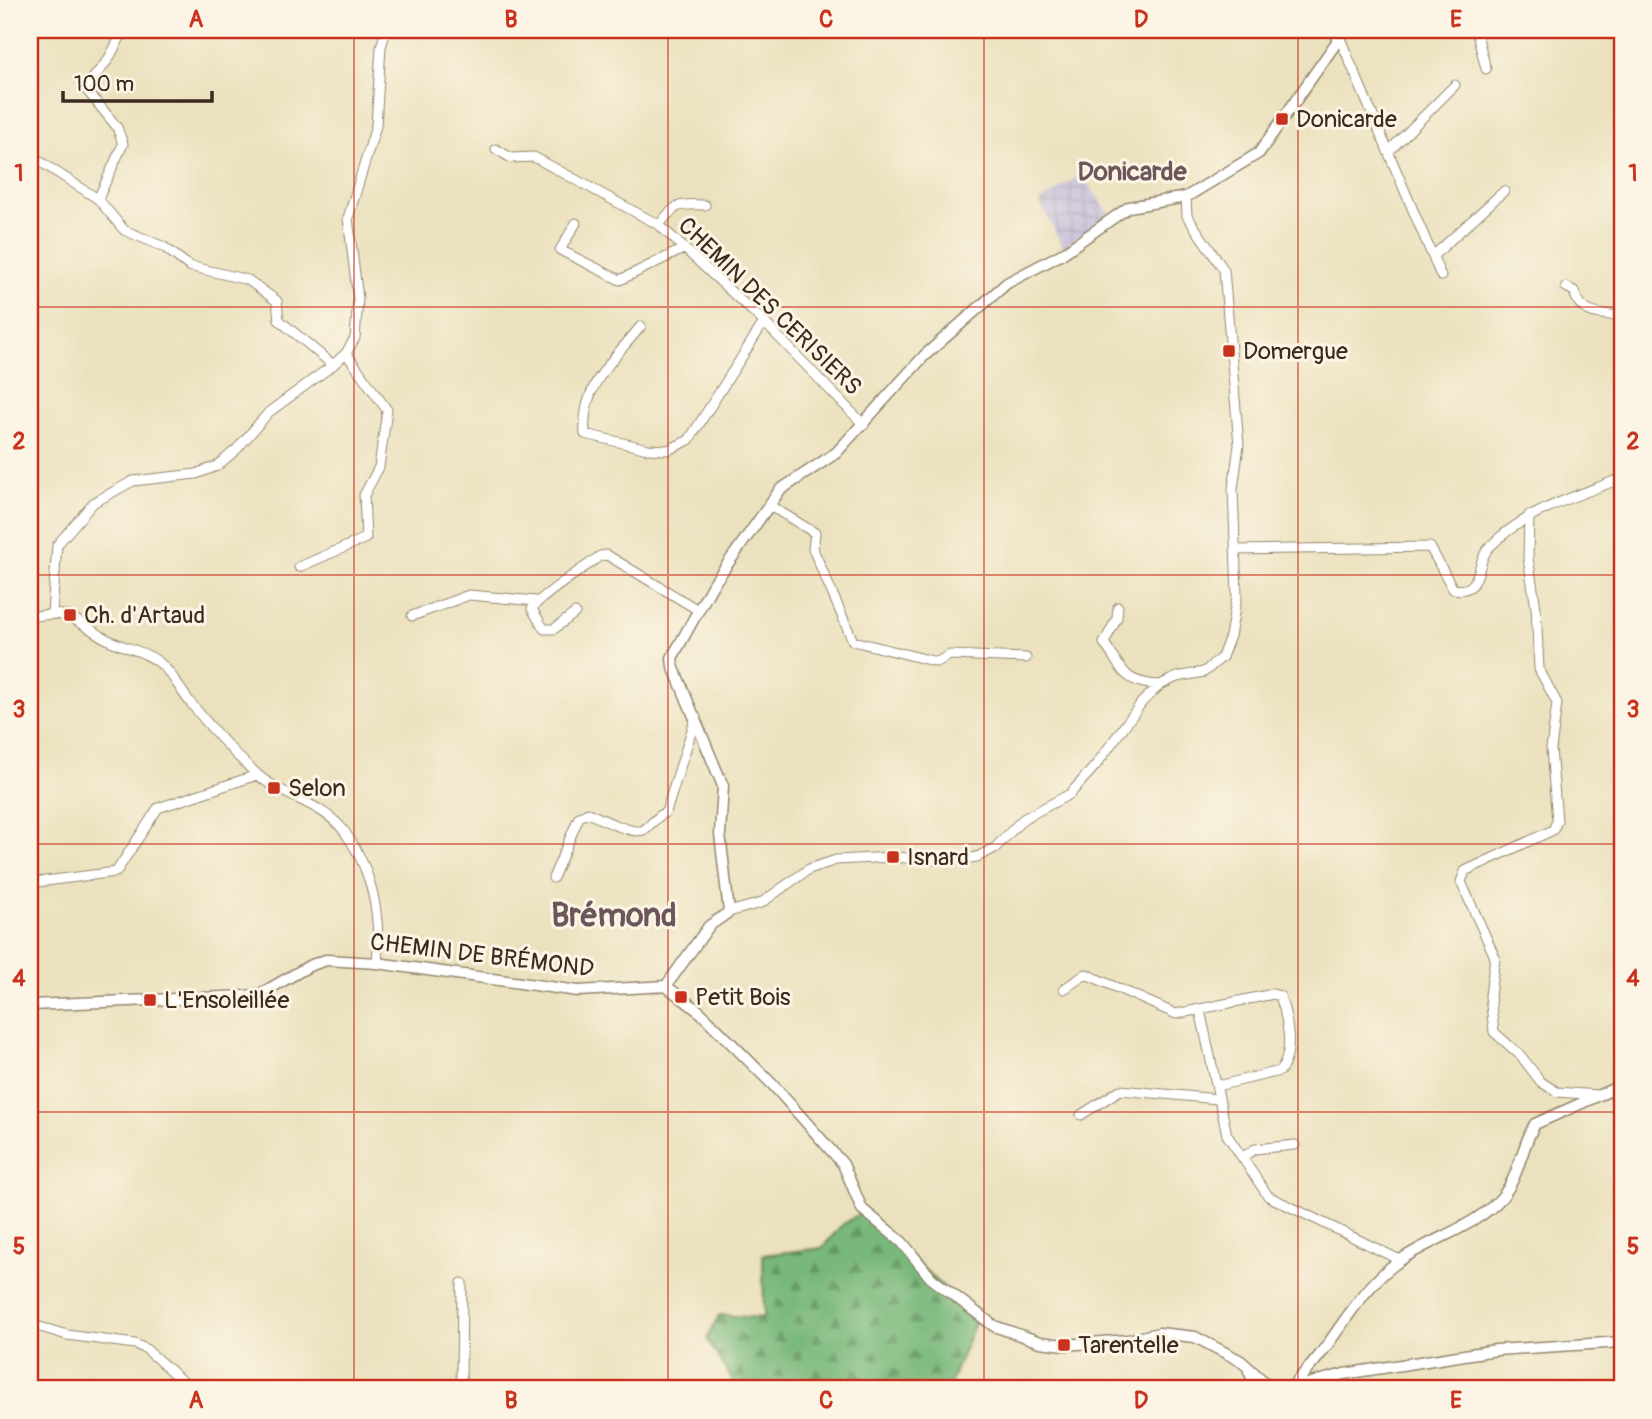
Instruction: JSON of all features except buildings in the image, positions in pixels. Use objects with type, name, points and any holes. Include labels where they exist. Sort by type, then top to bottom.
[{"type":"street","points":[[98,199],[123,144],[117,127],[85,88],[108,61],[124,30]]},
{"type":"street","points":[[52,613],[57,545],[93,503],[132,481],[196,474],[217,466],[237,449],[269,412],[346,353],[355,338],[358,299],[348,218],[376,126],[381,47],[386,30]]},
{"type":"street","points":[[1476,30],[1486,69]]},
{"type":"street","points":[[1340,33],[1441,276]]},
{"type":"street","points":[[729,912],[720,834],[723,786],[672,658],[698,610],[769,505],[780,490],[836,453],[924,356],[1007,283],[1062,254],[1129,207],[1186,197],[1264,148],[1340,33]]},
{"type":"street","points":[[1389,151],[1455,85]]},
{"type":"street","name":"CHEMIN DES CERISIERS","points":[[496,149],[511,158],[534,157],[659,225],[764,322],[863,425]]},
{"type":"street","points":[[30,155],[98,199],[124,230],[164,247],[189,266],[248,280],[277,301],[279,320],[333,365]]},
{"type":"street","points":[[1433,256],[1504,191]]},
{"type":"street","points":[[1186,197],[1187,216],[1224,270],[1239,445],[1233,489],[1236,614],[1222,657],[1204,672],[1177,677],[1160,685],[1142,702],[1096,765],[1069,794],[1023,819],[995,848],[977,857],[950,861],[893,858],[836,860],[809,869],[761,903],[729,912],[709,926],[666,986],[700,1012],[773,1085],[842,1164],[862,1209],[902,1242],[931,1278],[994,1326],[1040,1342],[1064,1345],[1128,1340],[1172,1332],[1195,1336],[1241,1361],[1272,1389]]},
{"type":"street","points":[[659,225],[672,208],[680,204],[705,205]]},
{"type":"street","points":[[576,223],[560,250],[620,281],[683,249]]},
{"type":"street","points":[[1566,287],[1574,291],[1577,302],[1586,312],[1622,316]]},
{"type":"street","points":[[640,326],[591,387],[583,414],[585,435],[648,449],[668,450],[689,440],[764,322]]},
{"type":"street","points":[[299,567],[366,538],[364,495],[379,467],[387,410],[346,353]]},
{"type":"street","points":[[1235,550],[1430,547],[1453,589],[1464,591],[1473,586],[1488,549],[1529,515],[1622,478]]},
{"type":"street","points":[[769,505],[815,533],[813,549],[853,641],[937,662],[950,655],[1026,657]]},
{"type":"street","points":[[1529,515],[1528,558],[1536,608],[1539,669],[1557,703],[1550,749],[1557,821],[1553,830],[1465,870],[1461,882],[1495,957],[1490,996],[1494,1032],[1521,1056],[1541,1082],[1557,1092],[1602,1095]]},
{"type":"street","points":[[575,613],[554,629],[544,629],[532,609],[536,601],[561,587],[600,556],[607,555],[698,610]]},
{"type":"street","points":[[412,617],[469,594],[536,601]]},
{"type":"street","points":[[1118,607],[1117,618],[1104,643],[1129,680],[1138,684],[1160,685]]},
{"type":"street","points":[[30,617],[52,613],[70,615],[105,639],[161,664],[191,704],[257,775],[274,788],[321,811],[349,839],[373,888],[377,911],[377,963]]},
{"type":"street","points":[[553,878],[579,817],[588,813],[636,833],[645,830],[653,819],[666,812],[695,717]]},
{"type":"street","points":[[30,883],[116,872],[158,808],[257,775]]},
{"type":"street","name":"CHEMIN DE BRÉMOND","points":[[30,1005],[248,996],[262,993],[317,962],[377,963],[578,991],[666,986]]},
{"type":"street","points":[[1064,989],[1086,974],[1176,1014],[1273,994],[1280,996],[1289,1052],[1286,1063],[1280,1071],[1217,1086]]},
{"type":"street","points":[[1200,1010],[1227,1135],[1268,1196],[1400,1260]]},
{"type":"street","points":[[1303,1387],[1322,1353],[1362,1297],[1400,1260],[1493,1206],[1517,1173],[1535,1124],[1622,1085]]},
{"type":"street","points":[[1081,1115],[1120,1090],[1218,1099]]},
{"type":"street","points":[[1243,1157],[1255,1149],[1295,1145]]},
{"type":"street","points":[[461,1389],[462,1283]]},
{"type":"street","points":[[30,1324],[68,1335],[135,1344],[146,1349],[190,1389],[207,1389]]},
{"type":"street","points":[[1303,1387],[1344,1374],[1496,1350],[1622,1342]]},
{"type":"street","points":[[1241,1361],[1257,1389]]},
{"type":"street","points":[[1291,1389],[1311,1371],[1344,1374]]},
{"type":"shaded area","points":[[1081,175],[1110,214],[1063,247],[1040,202]]},
{"type":"green space","points":[[862,1212],[977,1318],[948,1389],[738,1389],[707,1339],[719,1315],[764,1318],[763,1255],[822,1248],[842,1225]]},
{"type":"place","name":"Donicarde","points":[[1282,119]]},
{"type":"place","name":"Domergue","points":[[1229,351]]},
{"type":"place","name":"Ch. d'Artaud","points":[[70,615]]},
{"type":"place","name":"Selon","points":[[274,788]]},
{"type":"place","name":"Isnard","points":[[893,857]]},
{"type":"place","name":"Petit Bois","points":[[681,997]]},
{"type":"place","name":"L'Ensoleillée","points":[[150,1000]]},
{"type":"place","name":"Tarentelle","points":[[1064,1345]]},
{"type":"district","name":"Donicarde","points":[[1132,171]]},
{"type":"district","name":"Brémond","points":[[614,915]]}]
